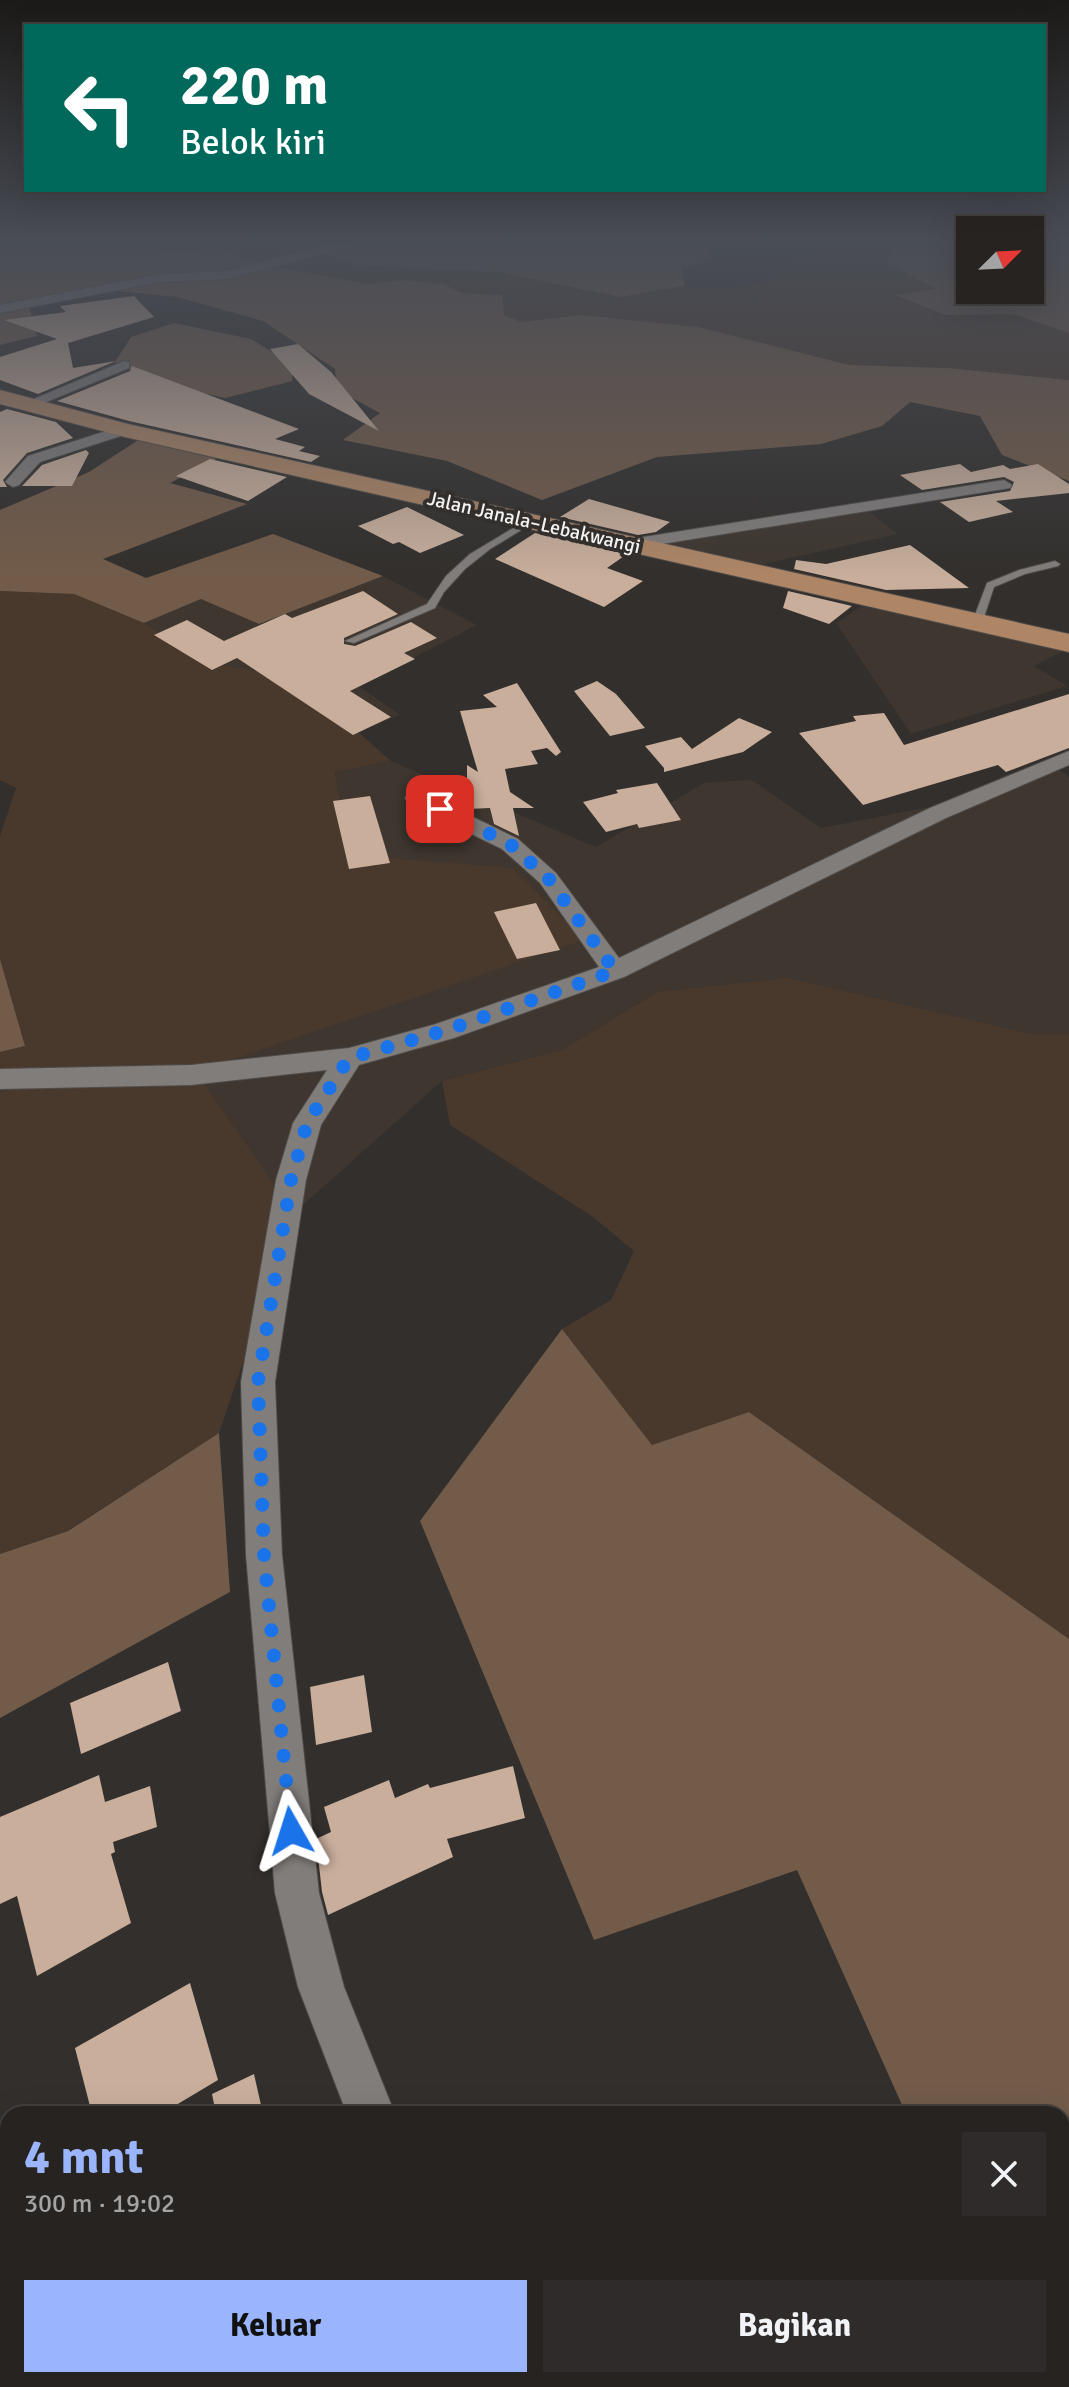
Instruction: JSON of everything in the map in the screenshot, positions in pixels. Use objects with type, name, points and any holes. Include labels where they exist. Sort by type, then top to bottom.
[{"type":"main road","name":"Jalan Janala–Lebakwangi","points":[[0,397],[125,430],[978,620],[1069,643]]},
{"type":"street","points":[[29,404],[124,365]]},
{"type":"street","points":[[13,482],[34,459],[125,430]]},
{"type":"street","points":[[631,544],[1004,485]]},
{"type":"street","points":[[0,1079],[191,1075],[349,1058],[444,1031],[615,971],[938,813],[1069,757]]},
{"type":"street","points":[[416,798],[510,844],[548,878],[615,971]]},
{"type":"street","points":[[349,1058],[307,1123],[291,1180],[258,1382],[264,1555],[297,1893],[321,1987],[368,2106]]},
{"type":"lane","points":[[350,641],[431,606],[441,586],[482,548],[530,521]]},
{"type":"lane","points":[[978,620],[990,585],[1022,572],[1055,564]]},
{"type":"shaded area","points":[[120,354],[276,354],[293,365],[292,381],[225,398],[157,383],[115,362]]},
{"type":"shaded area","points":[[313,354],[808,354],[850,365],[948,368],[1069,380],[1069,481],[1002,455],[980,416],[910,402],[882,426],[821,444],[657,457],[542,500],[447,461],[343,440],[380,413],[337,390],[335,369]]},
{"type":"shaded area","points":[[808,354],[1069,354],[1069,380],[948,368],[850,365]]},
{"type":"shaded area","points":[[143,437],[220,457],[170,483],[247,504],[103,559],[146,578],[273,534],[383,576],[259,624],[201,599],[144,623],[74,594],[0,591],[0,510],[89,472]]},
{"type":"shaded area","points":[[862,506],[898,534],[737,570],[647,545]]},
{"type":"shaded area","points":[[383,576],[477,625],[359,686],[400,715],[358,732],[212,663],[144,623],[201,599],[259,624]]},
{"type":"shaded area","points":[[0,591],[74,594],[144,623],[212,663],[283,676],[391,761],[335,772],[350,855],[513,868],[584,940],[196,1072],[294,1213],[219,1433],[67,1531],[0,1554],[0,1052],[25,1046],[0,959],[0,836],[16,788],[0,780]]},
{"type":"shaded area","points":[[869,601],[1069,648],[1034,666],[1067,686],[911,734],[836,623]]},
{"type":"shaded area","points":[[391,761],[596,847],[704,783],[752,780],[821,828],[960,801],[1057,768],[1069,777],[1069,1035],[1035,1035],[657,992],[564,1049],[442,1081],[294,1213],[195,1072],[349,855],[335,771]]},
{"type":"shaded area","points":[[0,959],[25,1046],[0,1052]]},
{"type":"shaded area","points":[[788,978],[1035,1035],[1069,1035],[1069,1639],[749,1412],[652,1445],[562,1329],[611,1300],[634,1251],[593,1217],[450,1125],[442,1081],[564,1049],[657,992]]},
{"type":"shaded area","points":[[562,1329],[652,1445],[749,1412],[1069,1639],[1069,2106],[902,2106],[797,1870],[594,1940],[420,1521]]},
{"type":"shaded area","points":[[219,1433],[230,1592],[0,1718],[0,1554],[68,1531]]},
{"type":"building","points":[[70,354],[73,368],[116,361],[38,394],[0,380],[0,357]]},
{"type":"building","points":[[275,354],[310,354],[331,372],[379,431],[309,394]]},
{"type":"building","points":[[132,366],[299,429],[275,439],[305,447],[299,451],[320,456],[311,462],[129,421],[57,401],[130,371]]},
{"type":"building","points":[[7,409],[56,422],[73,438],[27,453],[3,480],[7,487],[0,487],[0,412]]},
{"type":"building","points":[[86,450],[89,453],[72,486],[22,486],[42,465]]},
{"type":"building","points":[[210,459],[287,477],[248,501],[176,476]]},
{"type":"building","points":[[960,464],[971,472],[1003,465],[1010,469],[1038,464],[1069,484],[1069,493],[996,501],[1013,512],[969,522],[940,502],[1010,491],[1014,482],[1004,477],[922,490],[900,475]]},
{"type":"building","points":[[589,499],[670,522],[656,532],[638,535],[560,517]]},
{"type":"building","points":[[407,507],[464,535],[420,553],[399,542],[393,544],[358,526]]},
{"type":"building","points":[[535,533],[627,554],[607,568],[643,581],[604,607],[495,559]]},
{"type":"building","points":[[910,545],[969,588],[886,590],[794,569],[796,560],[826,564]]},
{"type":"building","points":[[363,591],[398,614],[344,638],[344,644],[355,646],[411,622],[437,638],[404,653],[415,659],[350,691],[391,717],[353,735],[237,658],[212,670],[154,635],[187,620],[224,641],[285,614],[292,618]]},
{"type":"building","points":[[788,591],[852,606],[829,624],[783,608]]},
{"type":"building","points":[[597,681],[616,694],[645,728],[610,736],[574,691]]},
{"type":"building","points":[[517,683],[561,752],[556,756],[547,748],[531,751],[538,764],[505,769],[510,792],[534,808],[513,808],[519,836],[494,824],[490,808],[467,809],[467,765],[478,772],[460,711],[497,707],[483,695]]},
{"type":"building","points":[[1069,694],[1069,748],[1006,772],[998,765],[863,805],[799,733],[856,721],[853,716],[884,713],[904,745]]},
{"type":"building","points":[[739,718],[772,732],[743,752],[664,772],[645,746],[681,737],[692,749]]},
{"type":"building","points":[[657,783],[681,820],[639,828],[637,824],[606,832],[583,802],[618,793],[616,790]]},
{"type":"building","points":[[370,796],[390,863],[349,869],[333,801]]},
{"type":"building","points":[[536,903],[560,950],[517,959],[494,912]]},
{"type":"building","points":[[168,1662],[181,1711],[81,1754],[70,1703]]},
{"type":"building","points":[[364,1675],[372,1732],[316,1745],[310,1687]]},
{"type":"building","points":[[513,1766],[525,1818],[447,1839],[453,1857],[328,1915],[316,1839],[331,1832],[324,1807],[389,1780],[395,1798],[428,1784],[430,1788]]},
{"type":"building","points":[[99,1775],[105,1802],[150,1786],[157,1827],[113,1842],[115,1852],[111,1854],[131,1923],[37,1976],[17,1896],[0,1904],[0,1817]]},
{"type":"building","points":[[190,1983],[218,2080],[174,2106],[90,2106],[75,2048]]},
{"type":"building","points":[[254,2074],[261,2106],[214,2106],[212,2094]]},
{"type":"route","points":[[291,1831],[264,1555],[258,1382],[291,1180],[307,1123],[349,1058],[444,1031],[615,971],[548,878],[510,844],[440,809]]}]
